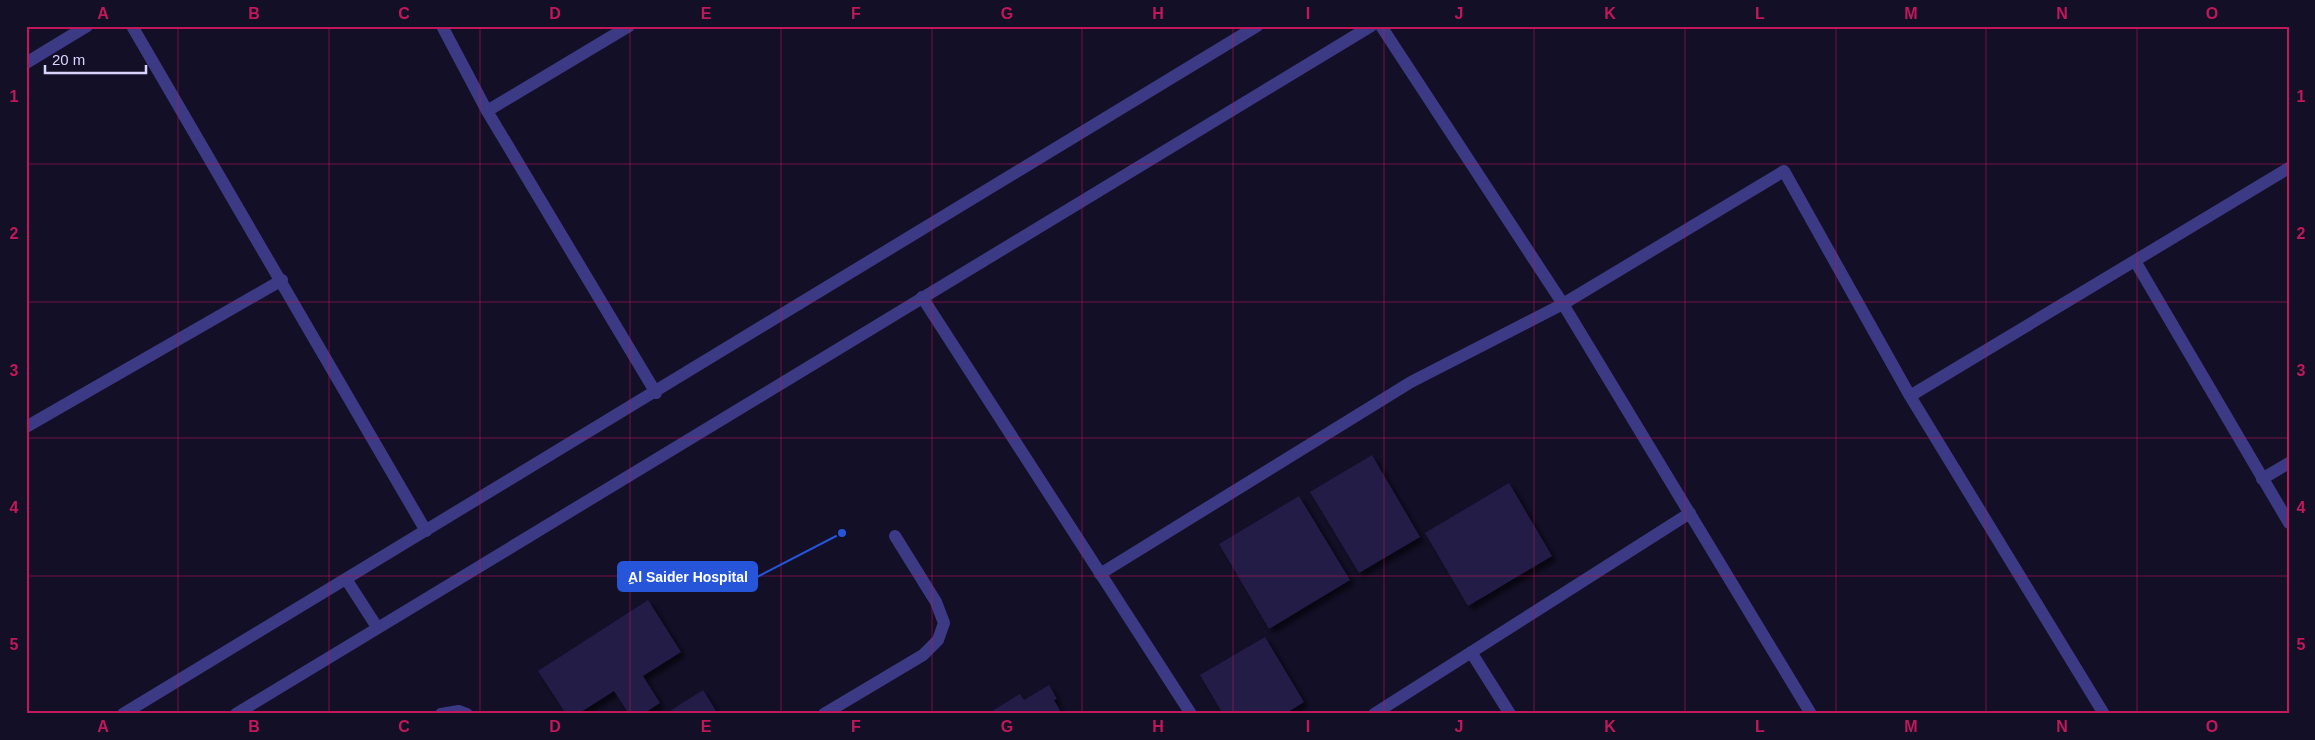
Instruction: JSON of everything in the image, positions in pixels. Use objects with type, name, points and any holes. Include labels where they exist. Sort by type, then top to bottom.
[{"type":"street","points":[[26,63],[87,26]]},
{"type":"street","points":[[132,26],[282,280],[426,531]]},
{"type":"street","points":[[442,26],[487,111],[656,393]]},
{"type":"street","points":[[487,111],[629,26]]},
{"type":"street","points":[[236,714],[1371,26]]},
{"type":"street","points":[[1381,26],[1563,304],[1811,714]]},
{"type":"street","points":[[123,714],[656,393],[1251,28]]},
{"type":"street","points":[[1910,396],[2289,168]]},
{"type":"street","points":[[1100,574],[1411,382],[1563,304],[1784,171],[1910,396],[2104,714]]},
{"type":"street","points":[[2135,261],[2289,524]]},
{"type":"street","points":[[26,427],[282,280]]},
{"type":"street","points":[[922,297],[1191,714]]},
{"type":"street","points":[[2262,479],[2289,463]]},
{"type":"street","points":[[1374,714],[1690,513]]},
{"type":"street","points":[[824,714],[923,655],[938,640],[944,624],[936,602],[895,536]]},
{"type":"street","points":[[346,579],[377,627]]},
{"type":"street","points":[[1471,652],[1510,714]]},
{"type":"street","points":[[441,714],[459,711],[467,714]]},
{"type":"building","points":[[1372,455],[1420,537],[1359,573],[1310,492]]},
{"type":"building","points":[[1509,483],[1552,556],[1468,606],[1425,533]]},
{"type":"building","points":[[1299,496],[1350,580],[1269,629],[1219,544]]},
{"type":"building","points":[[648,600],[681,652],[643,676],[660,703],[643,714],[629,714],[614,691],[578,714],[566,714],[538,671]]},
{"type":"building","points":[[1265,637],[1304,702],[1285,714],[1223,714],[1200,675]]},
{"type":"building","points":[[1049,685],[1057,699],[1054,700],[1062,714],[987,714],[1020,694],[1024,700]]},
{"type":"building","points":[[703,690],[718,714],[665,714]]},
{"type":"place","name":"ِAl Saider Hospital","points":[[842,533]]}]
